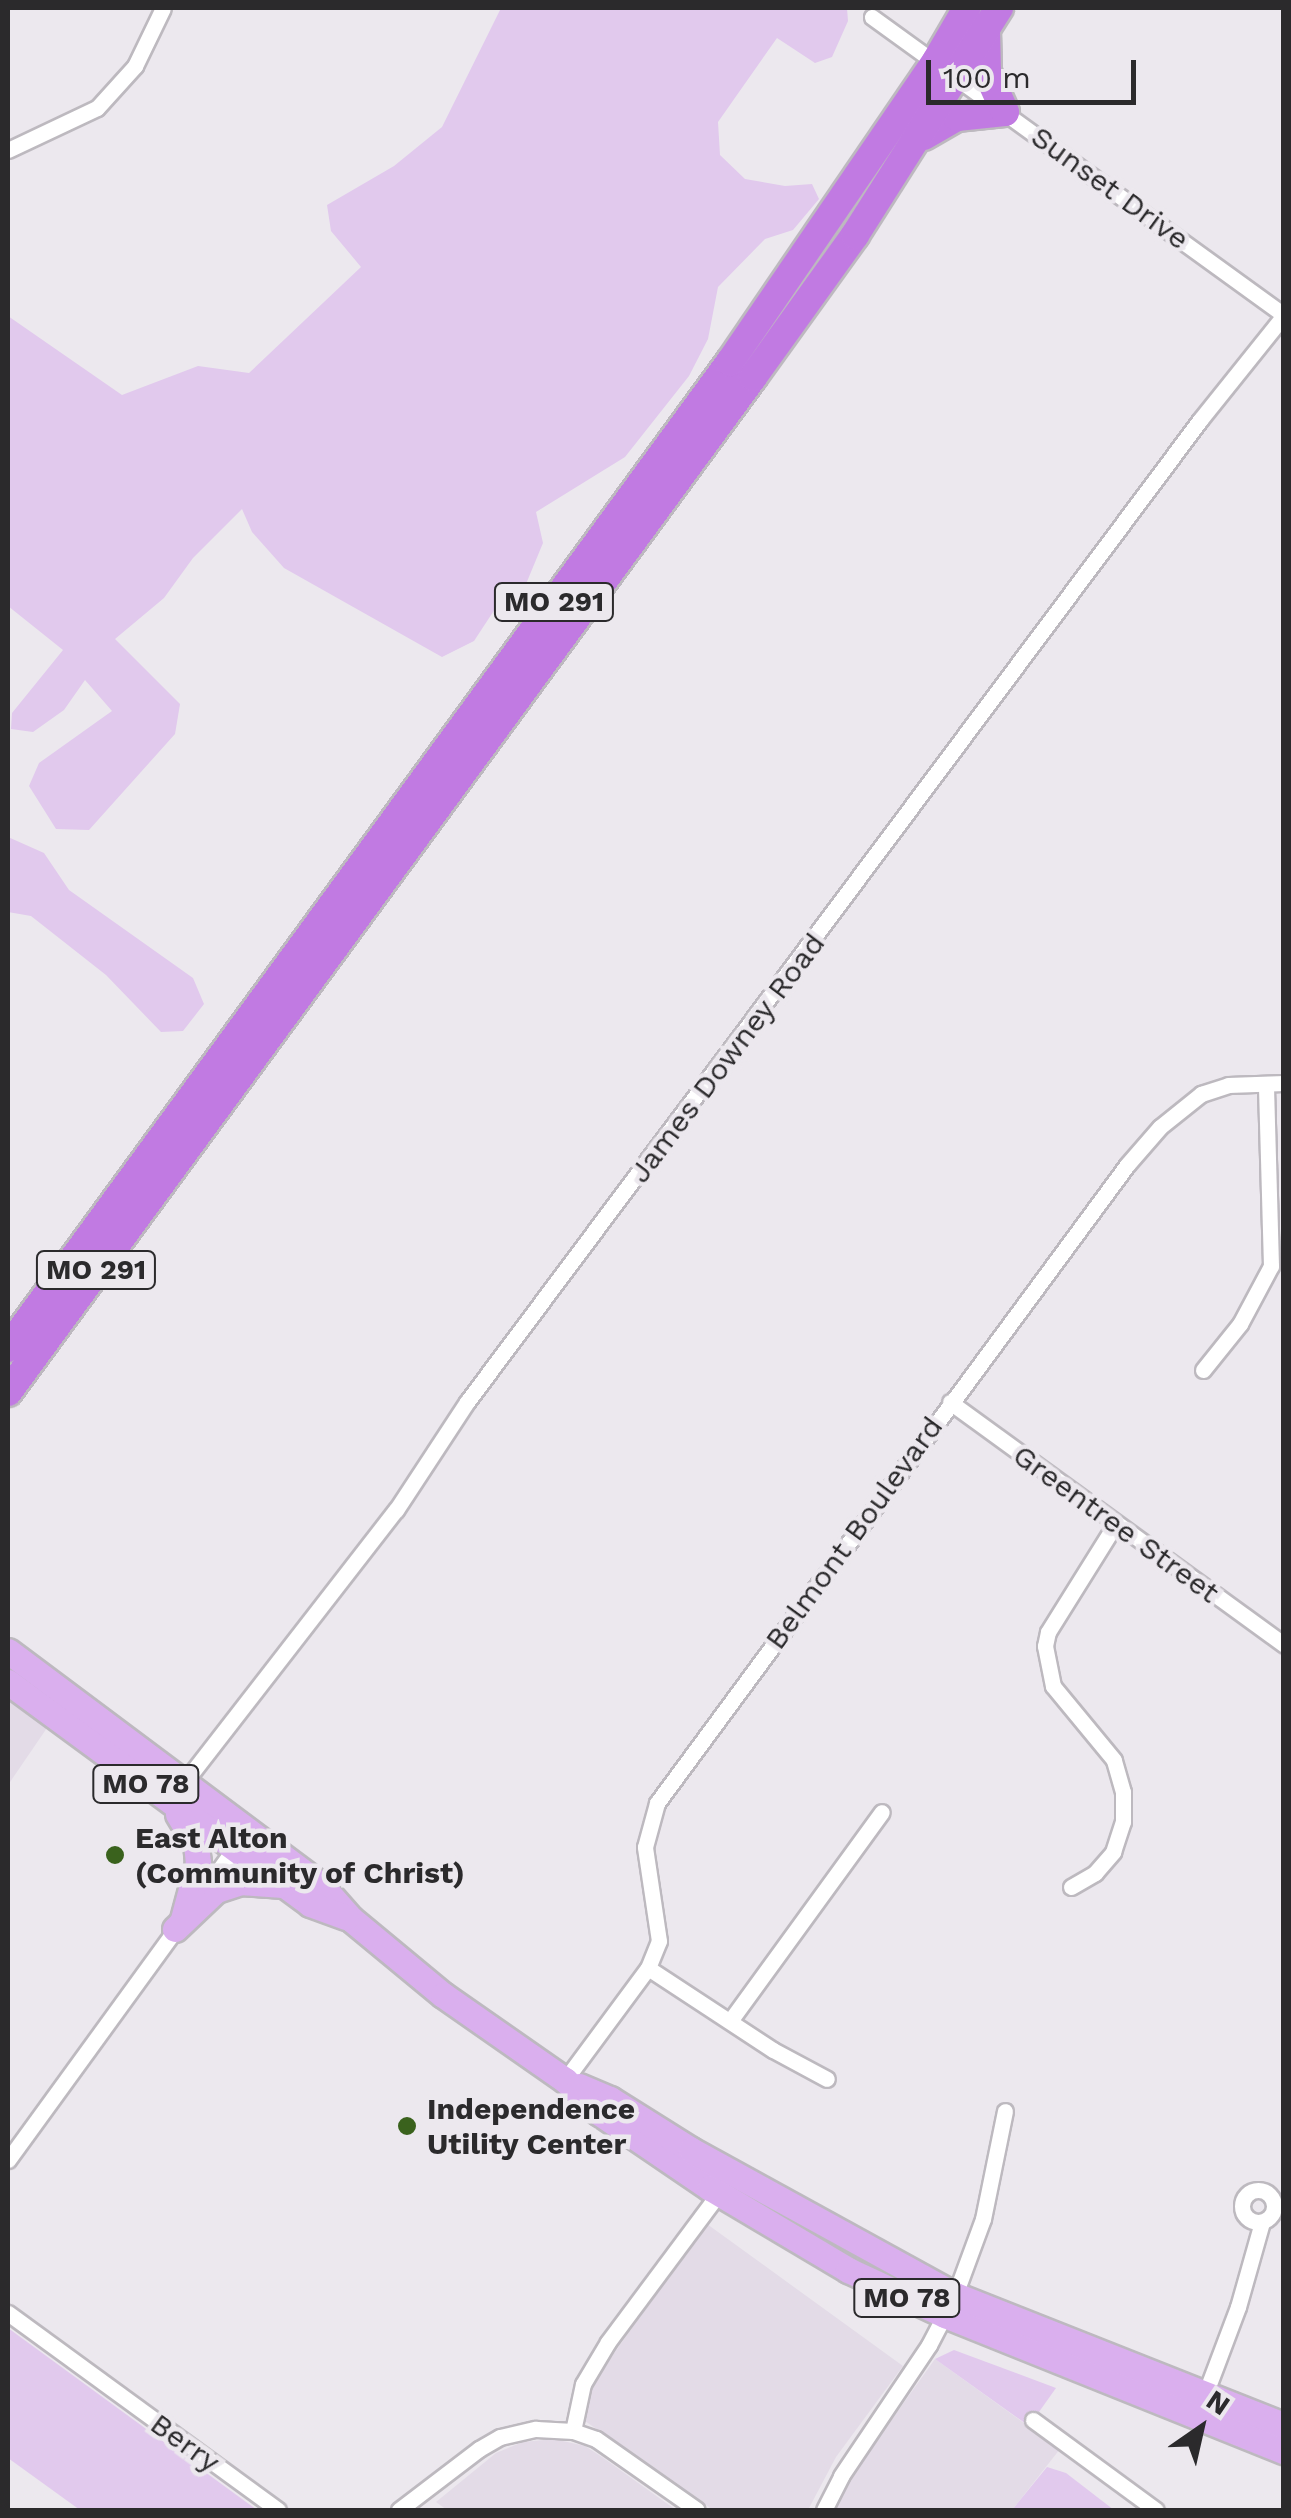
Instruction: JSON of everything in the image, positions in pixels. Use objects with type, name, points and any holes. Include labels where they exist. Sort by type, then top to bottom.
[{"type":"highway","name":"MO 291","points":[[8,1392],[754,377],[918,140],[967,8]]},
{"type":"highway","name":"MO 291","points":[[8,1348],[730,362],[947,70],[992,19]]},
{"type":"highway","points":[[918,140],[956,118],[1005,112],[987,72],[992,19]]},
{"type":"main road","name":"MO 78","points":[[8,1651],[240,1840],[286,1886],[310,1904],[351,1918]]},
{"type":"main road","name":"MO 78","points":[[8,1682],[177,1792]]},
{"type":"main road","points":[[177,1792],[196,1844],[198,1863],[179,1924]]},
{"type":"main road","name":"MO 78","points":[[240,1840],[321,1885],[351,1918],[444,1994],[565,2080],[598,2112],[719,2193],[848,2270],[1206,2392],[1284,2425]]},
{"type":"main road","points":[[179,1924],[216,1890],[240,1882],[286,1886]]},
{"type":"main road","name":"MO 78","points":[[565,2080],[610,2099],[950,2305],[1284,2451]]},
{"type":"street","points":[[8,150],[97,108],[135,66],[163,8]]},
{"type":"street","name":"Sunset Drive","points":[[872,18],[1284,315]]},
{"type":"street","name":"James Downey Road","points":[[177,1792],[396,1510],[467,1402],[576,1261],[1200,420],[1284,315]]},
{"type":"street","name":"Belmont Boulevard","points":[[565,2080],[648,1968],[659,1941],[645,1846],[657,1803],[950,1402],[1160,1127],[1201,1094],[1228,1086],[1284,1083]]},
{"type":"street","points":[[1202,1370],[1240,1324],[1271,1266],[1266,1084]]},
{"type":"street","name":"Greentree Street","points":[[950,1402],[1284,1645]]},
{"type":"street","points":[[1071,1887],[1095,1873],[1113,1852],[1122,1822],[1122,1792],[1114,1760],[1052,1686],[1045,1646],[1048,1632],[1116,1523]]},
{"type":"street","points":[[730,2022],[882,1812]]},
{"type":"street","points":[[8,2160],[240,1840]]},
{"type":"street","points":[[648,1968],[827,2079]]},
{"type":"street","points":[[824,2510],[950,2305],[983,2219],[1005,2111]]},
{"type":"street","points":[[573,2431],[582,2384],[608,2342],[719,2193]]},
{"type":"street","points":[[1206,2392],[1262,2222]]},
{"type":"street","name":"Berry","points":[[8,2313],[278,2510]]},
{"type":"street","points":[[1033,2420],[1156,2510]]},
{"type":"street","points":[[399,2510],[500,2437],[536,2428],[573,2431],[612,2448],[697,2510]]},
{"type":"shaded area","points":[[501,8],[847,8],[848,21],[832,57],[815,63],[777,38],[718,122],[720,155],[745,179],[785,186],[812,184],[819,199],[793,230],[765,239],[718,287],[708,339],[689,376],[625,457],[536,512],[543,543],[526,584],[495,609],[474,641],[442,657],[284,568],[252,532],[242,509],[193,558],[164,598],[115,639],[180,704],[175,734],[89,830],[56,829],[29,786],[39,763],[112,711],[85,680],[64,710],[33,732],[11,729],[12,713],[63,650],[8,606],[8,316],[122,395],[198,366],[249,373],[361,267],[331,231],[327,205],[394,166],[442,127]]},
{"type":"shaded area","points":[[8,837],[44,853],[69,890],[193,978],[204,1004],[183,1031],[161,1032],[106,975],[31,916],[8,912]]},
{"type":"shaded area","points":[[8,1697],[49,1725],[8,1785]]},
{"type":"shaded area","points":[[707,2224],[903,2366],[836,2457],[808,2510],[713,2510],[585,2421],[584,2408],[594,2381]]},
{"type":"shaded area","points":[[8,2328],[257,2510],[80,2510],[8,2458]]},
{"type":"shaded area","points":[[954,2350],[1056,2388],[1029,2426],[935,2359]]},
{"type":"shaded area","points":[[935,2359],[1060,2449],[1012,2510],[833,2510],[853,2474]]},
{"type":"shaded area","points":[[554,2439],[585,2446],[676,2510],[447,2510],[436,2502],[496,2453],[523,2442]]},
{"type":"shaded area","points":[[1047,2467],[1066,2473],[1114,2510],[1012,2510]]},
{"type":"place","name":"East Alton (Community of Christ)","points":[[115,1855]]},
{"type":"place","name":"Independence Utility Center","points":[[407,2126]]}]
